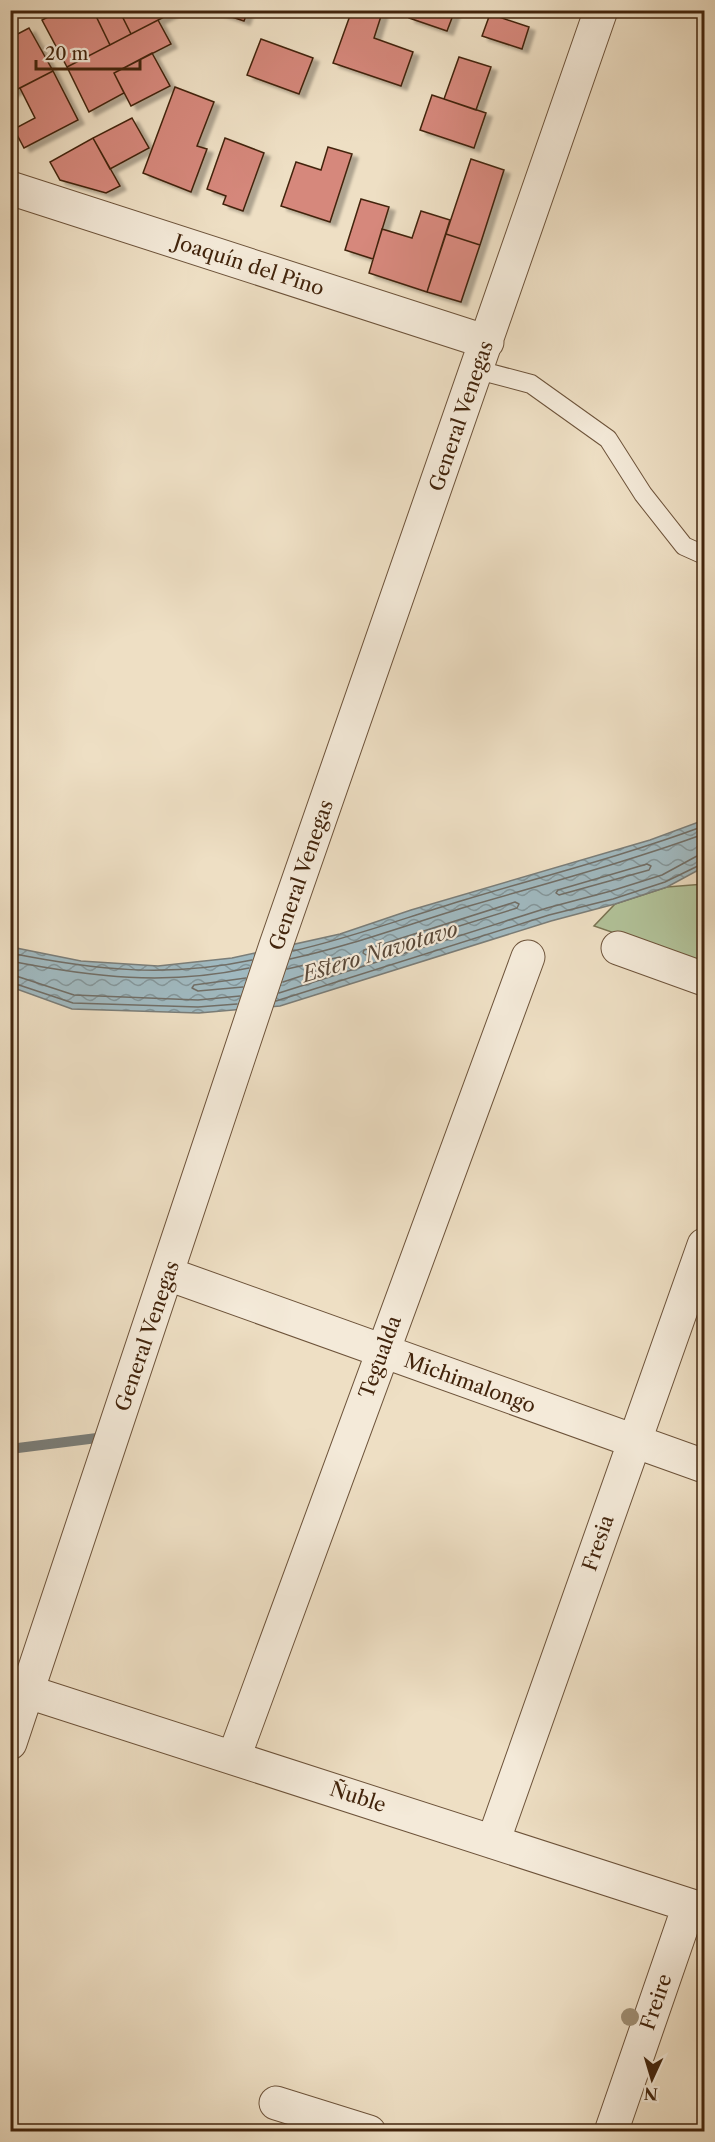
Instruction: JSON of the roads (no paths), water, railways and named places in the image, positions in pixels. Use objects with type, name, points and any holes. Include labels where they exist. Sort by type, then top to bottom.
[{"type":"street","name":"General Venegas","points":[[10,1743],[19,1688],[168,1274],[276,945],[601,10]]},
{"type":"street","name":"Joaquín del Pino","points":[[10,188],[482,356]]},
{"type":"street","points":[[618,948],[705,979]]},
{"type":"street","name":"Tegualda","points":[[234,1757],[528,957]]},
{"type":"street","name":"Fresia","points":[[493,1842],[705,1245]]},
{"type":"street","name":"Michimalongo","points":[[168,1274],[705,1466]]},
{"type":"street","name":"Ñuble","points":[[19,1688],[697,1908]]},
{"type":"street","name":"Freire","points":[[611,2132],[697,1908]]},
{"type":"street","points":[[276,2103],[369,2132]]},
{"type":"lane","points":[[482,356],[531,384],[608,439],[643,494],[684,546],[705,555]]},
{"type":"water","name":"Estero Navotavo","points":[[704,820],[704,867],[667,887],[280,1006],[199,1013],[72,1009],[11,987],[11,947],[81,961],[158,966],[232,958],[340,934],[411,910],[650,840]]},
{"type":"waterway","points":[[10,1449],[97,1438]]}]
